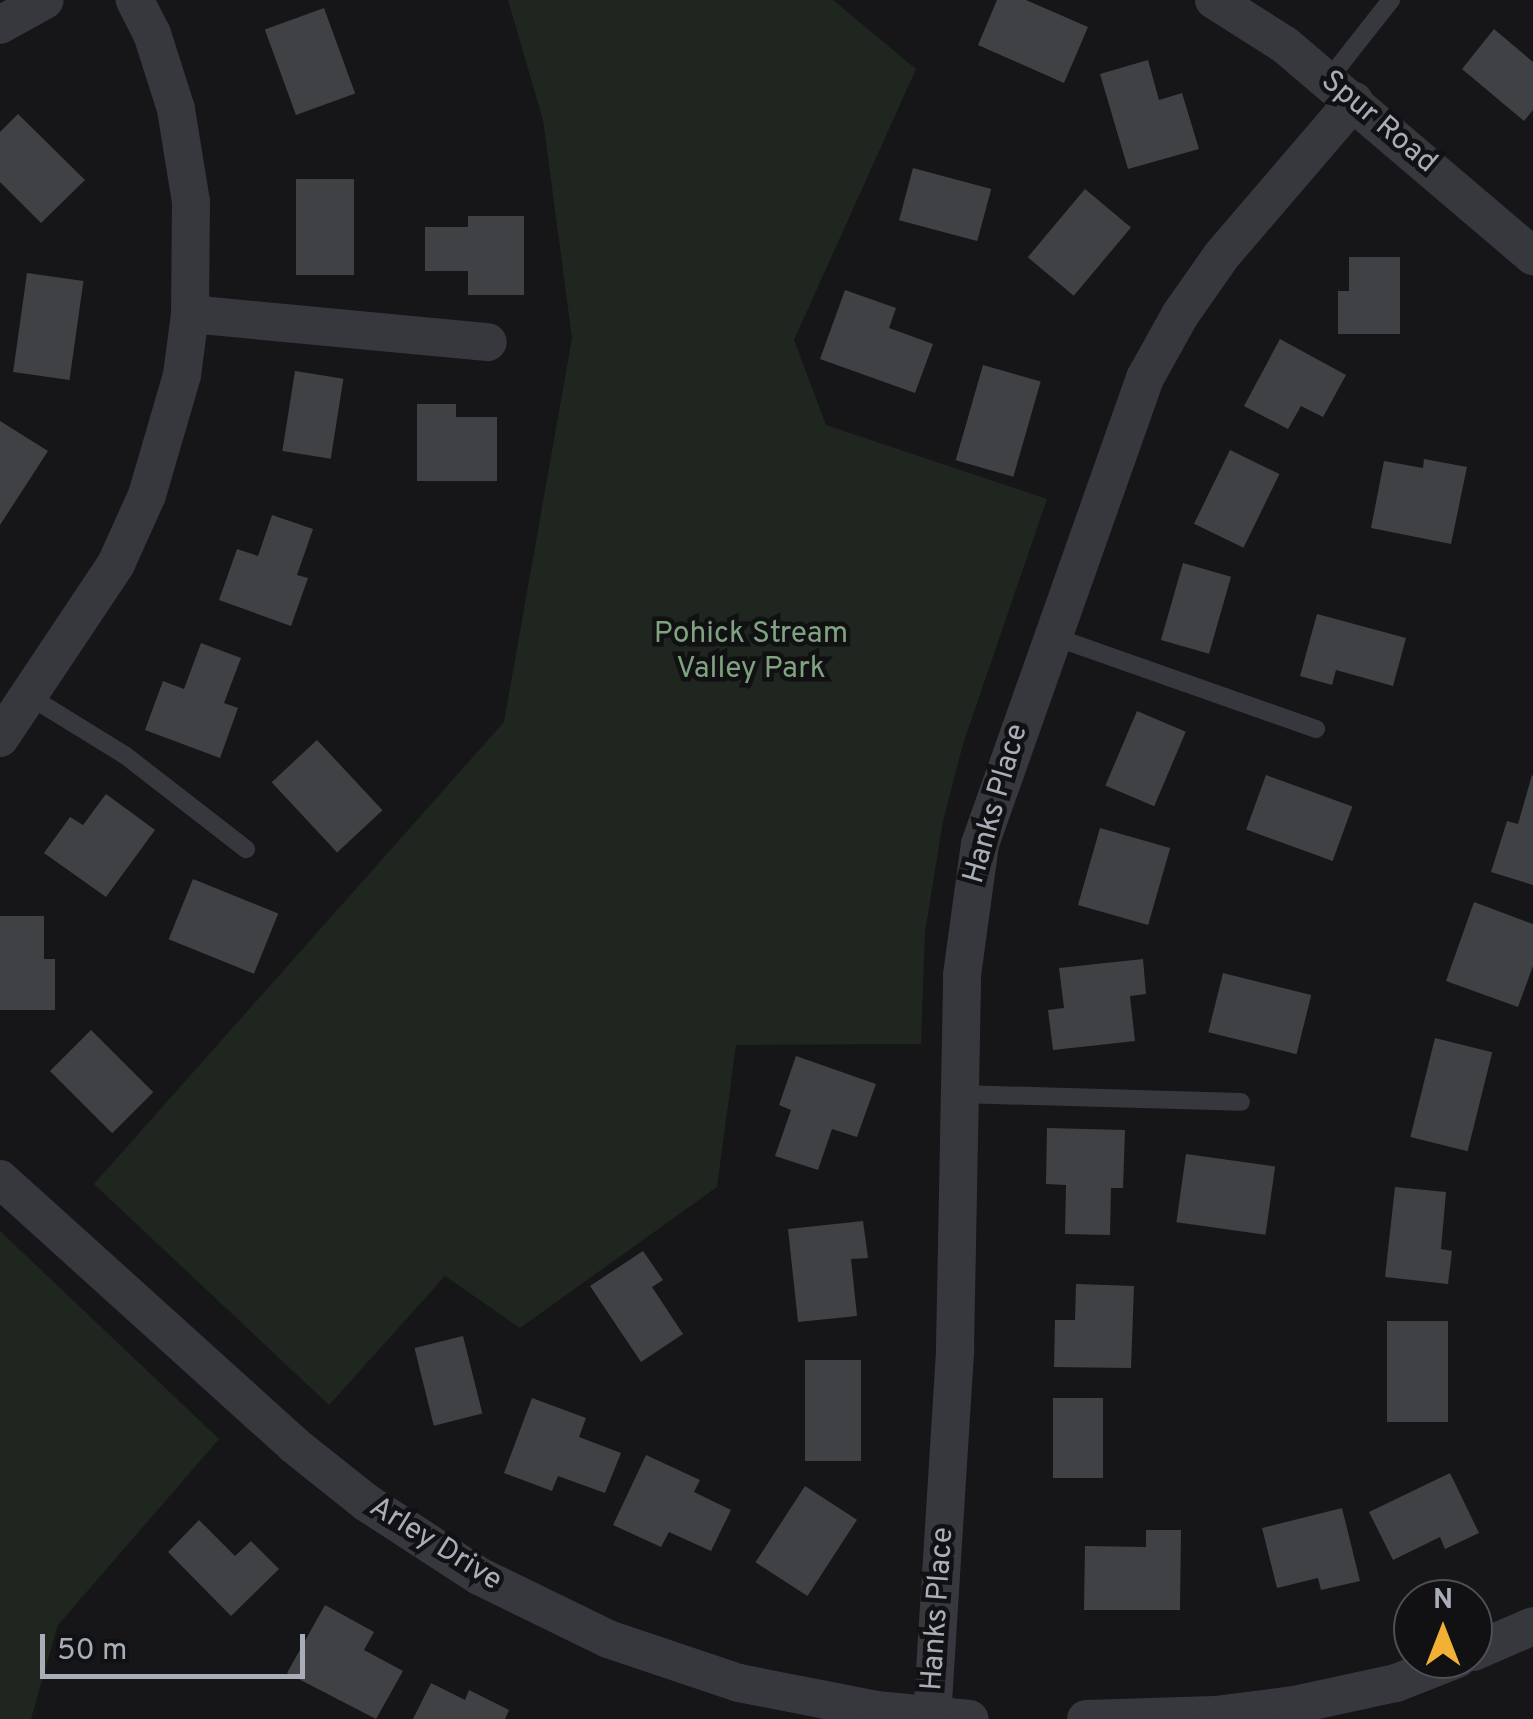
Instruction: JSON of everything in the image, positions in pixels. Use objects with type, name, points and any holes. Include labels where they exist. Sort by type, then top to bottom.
[{"type":"street","points":[[0,25],[45,0]]},
{"type":"street","points":[[0,738],[116,564],[147,496],[171,424],[190,314],[193,246],[184,152],[152,34],[135,0]]},
{"type":"street","name":"Spur Road","points":[[1214,0],[1253,22],[1341,90],[1533,256]]},
{"type":"street","name":"Hanks Place","points":[[932,1718],[955,1348],[962,975],[973,877],[996,790],[1145,378],[1180,315],[1341,90]]},
{"type":"street","points":[[190,314],[488,342]]},
{"type":"street","name":"Arley Drive","points":[[0,1179],[294,1445],[383,1514],[479,1576],[608,1639],[739,1683],[932,1718],[970,1719]]},
{"type":"street","points":[[1493,1643],[1533,1626]]},
{"type":"street","points":[[1086,1719],[1214,1716],[1294,1706],[1404,1679]]},
{"type":"lane","points":[[1341,90],[1391,0]]},
{"type":"lane","points":[[1052,636],[1316,729]]},
{"type":"lane","points":[[29,696],[126,756],[246,849]]},
{"type":"lane","points":[[959,1094],[1241,1102]]},
{"type":"green space","name":"Pohick Stream Valley Park","points":[[508,0],[833,0],[916,69],[794,340],[826,425],[1047,499],[963,744],[943,821],[925,932],[921,1044],[736,1045],[717,1187],[520,1328],[445,1276],[329,1405],[94,1184],[504,722],[572,338],[543,120]]},
{"type":"green space","points":[[0,1231],[219,1439],[58,1625],[31,1719],[0,1719]]},
{"type":"building","points":[[997,0],[1026,0],[1088,27],[1064,83],[978,45]]},
{"type":"building","points":[[324,8],[355,94],[296,115],[265,30]]},
{"type":"building","points":[[1494,29],[1533,62],[1533,110],[1524,121],[1462,69]]},
{"type":"building","points":[[1148,60],[1159,100],[1182,93],[1199,149],[1128,169],[1100,74]]},
{"type":"building","points":[[18,114],[85,180],[41,223],[0,182],[0,132]]},
{"type":"building","points":[[913,168],[991,189],[977,241],[899,220]]},
{"type":"building","points":[[296,179],[354,179],[354,275],[296,275]]},
{"type":"building","points":[[1085,189],[1131,228],[1074,296],[1028,257]]},
{"type":"building","points":[[468,216],[524,216],[524,295],[468,295],[468,271],[425,271],[425,227],[468,227]]},
{"type":"building","points":[[1349,257],[1400,257],[1400,334],[1338,334],[1338,291],[1349,291]]},
{"type":"building","points":[[27,273],[83,281],[70,380],[13,372]]},
{"type":"building","points":[[845,290],[896,308],[889,328],[933,344],[915,393],[820,359]]},
{"type":"building","points":[[1280,339],[1346,375],[1323,417],[1301,406],[1288,429],[1244,406]]},
{"type":"building","points":[[983,365],[1041,382],[1013,477],[956,460]]},
{"type":"building","points":[[295,371],[343,379],[331,459],[282,451]]},
{"type":"building","points":[[417,404],[456,404],[456,417],[497,417],[497,481],[417,481]]},
{"type":"building","points":[[0,421],[48,451],[0,525]]},
{"type":"building","points":[[1230,450],[1279,474],[1243,548],[1194,524]]},
{"type":"building","points":[[1424,459],[1467,467],[1451,544],[1371,528],[1384,461],[1423,468]]},
{"type":"building","points":[[272,515],[313,529],[297,575],[308,578],[291,626],[219,600],[237,549],[258,556]]},
{"type":"building","points":[[1183,563],[1231,577],[1209,654],[1161,640]]},
{"type":"building","points":[[1317,614],[1406,638],[1393,686],[1336,670],[1332,685],[1300,676]]},
{"type":"building","points":[[201,643],[241,658],[224,703],[238,708],[220,758],[145,730],[163,681],[184,689]]},
{"type":"building","points":[[1137,711],[1186,732],[1154,806],[1105,786]]},
{"type":"building","points":[[317,740],[382,810],[337,852],[272,782]]},
{"type":"building","points":[[1266,775],[1352,806],[1333,861],[1246,830]]},
{"type":"building","points":[[1532,775],[1533,885],[1491,872],[1507,821],[1518,824]]},
{"type":"building","points":[[106,794],[155,830],[106,897],[44,853],[70,817],[83,825]]},
{"type":"building","points":[[1100,828],[1170,848],[1148,925],[1078,905]]},
{"type":"building","points":[[193,879],[278,913],[254,974],[169,939]]},
{"type":"building","points":[[1474,902],[1533,924],[1533,966],[1518,1007],[1446,981]]},
{"type":"building","points":[[0,916],[44,916],[44,959],[55,959],[55,1010],[0,1010]]},
{"type":"building","points":[[1143,959],[1146,994],[1130,996],[1135,1041],[1053,1050],[1048,1010],[1064,1008],[1059,968]]},
{"type":"building","points":[[1223,973],[1311,995],[1297,1054],[1208,1032]]},
{"type":"building","points":[[91,1030],[153,1092],[112,1133],[50,1071]]},
{"type":"building","points":[[1435,1038],[1492,1052],[1468,1151],[1410,1137]]},
{"type":"building","points":[[796,1056],[876,1084],[857,1137],[832,1129],[818,1170],[775,1156],[791,1110],[779,1105]]},
{"type":"building","points":[[1047,1128],[1125,1130],[1123,1188],[1111,1188],[1110,1235],[1065,1234],[1066,1185],[1046,1184]]},
{"type":"building","points":[[1186,1154],[1275,1167],[1266,1235],[1176,1222]]},
{"type":"building","points":[[1395,1187],[1446,1192],[1441,1249],[1452,1251],[1448,1284],[1385,1277]]},
{"type":"building","points":[[863,1221],[868,1258],[851,1259],[857,1316],[798,1322],[788,1229]]},
{"type":"building","points":[[643,1251],[663,1280],[652,1287],[683,1334],[641,1362],[590,1286]]},
{"type":"building","points":[[1076,1284],[1134,1286],[1131,1368],[1054,1367],[1055,1320],[1075,1320]]},
{"type":"building","points":[[1387,1321],[1448,1321],[1448,1422],[1387,1422]]},
{"type":"building","points":[[463,1336],[482,1414],[434,1426],[414,1348]]},
{"type":"building","points":[[805,1360],[861,1360],[861,1461],[805,1461]]},
{"type":"building","points":[[532,1398],[586,1418],[579,1437],[621,1453],[605,1493],[558,1476],[552,1491],[504,1473]]},
{"type":"building","points":[[1053,1398],[1103,1398],[1103,1478],[1053,1478]]},
{"type":"building","points":[[646,1455],[700,1480],[694,1492],[731,1510],[711,1551],[669,1532],[661,1547],[613,1525]]},
{"type":"building","points":[[1450,1473],[1479,1533],[1445,1549],[1440,1537],[1393,1560],[1369,1512]]},
{"type":"building","points":[[805,1486],[857,1520],[807,1596],[755,1562]]},
{"type":"building","points":[[1342,1508],[1360,1581],[1321,1590],[1318,1578],[1277,1588],[1262,1528]]},
{"type":"building","points":[[199,1520],[235,1556],[251,1541],[279,1569],[231,1616],[168,1552]]},
{"type":"building","points":[[1146,1530],[1181,1530],[1180,1610],[1084,1610],[1085,1546],[1146,1547]]},
{"type":"building","points":[[325,1605],[374,1632],[364,1650],[403,1671],[376,1719],[287,1673]]},
{"type":"building","points":[[431,1683],[465,1700],[469,1690],[509,1710],[505,1719],[413,1719]]}]
